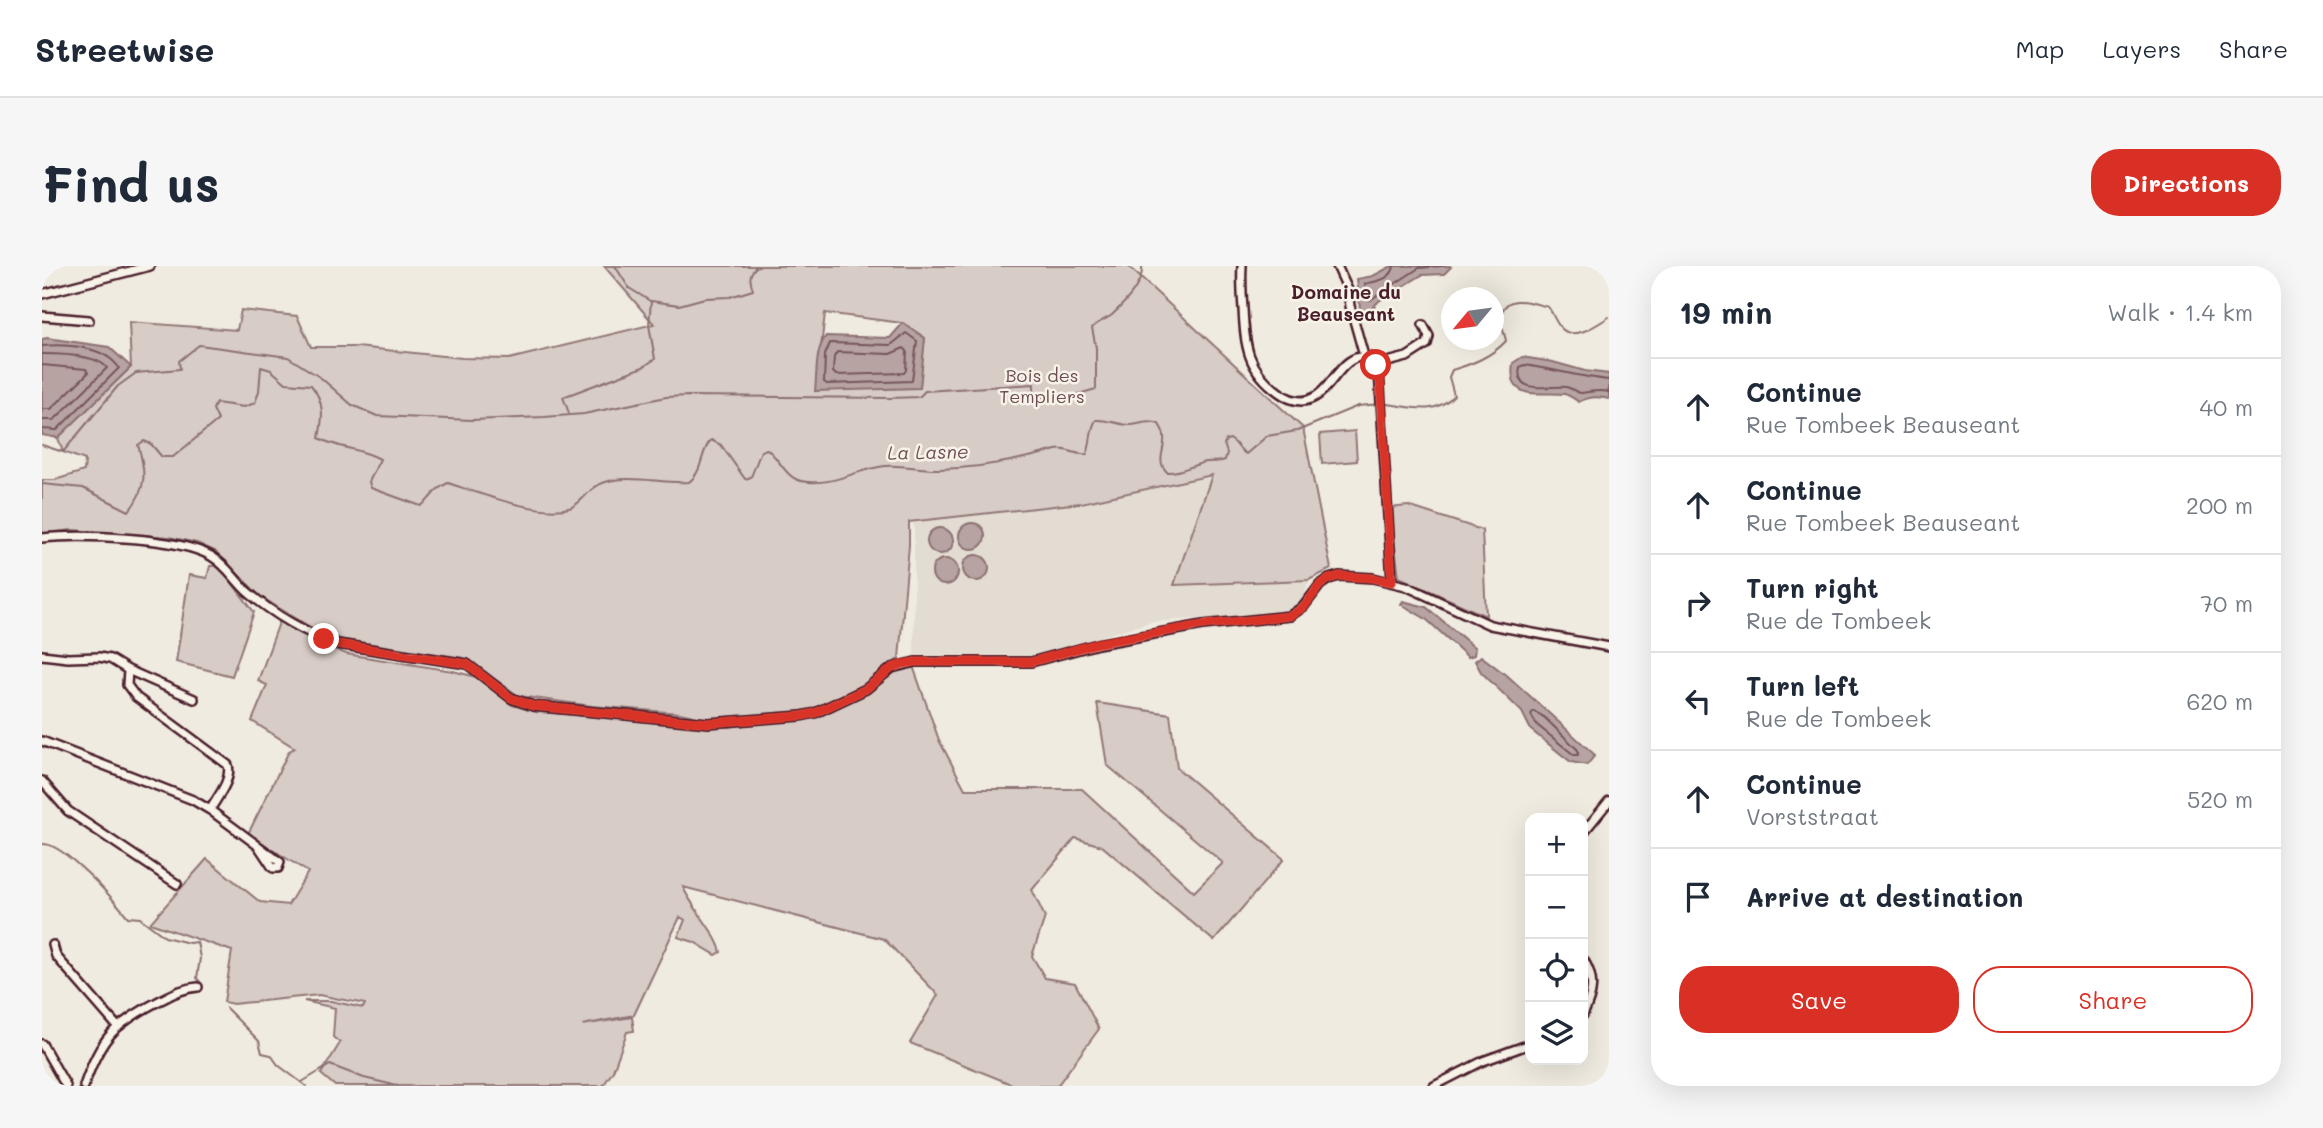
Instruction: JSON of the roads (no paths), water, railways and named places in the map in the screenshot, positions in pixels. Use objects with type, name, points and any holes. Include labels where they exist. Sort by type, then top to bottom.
[{"type":"street","points":[[42,294],[150,266]]},
{"type":"street","points":[[1242,266],[1246,349],[1255,369],[1275,389],[1291,400],[1306,400],[1317,395],[1349,360],[1364,356],[1376,365],[1380,375],[1382,399],[1392,582]]},
{"type":"street","points":[[1337,266],[1348,290],[1364,356]]},
{"type":"street","points":[[42,316],[89,320]]},
{"type":"street","points":[[1376,365],[1407,357],[1427,344],[1429,337],[1423,325]]},
{"type":"street","points":[[42,538],[73,535],[100,537],[178,545],[201,551],[222,563],[247,592],[317,636],[337,644],[467,664],[511,698],[533,706],[708,723],[789,718],[815,713],[866,689],[892,668],[903,664],[1031,662],[1098,643],[1203,625],[1290,616],[1304,607],[1320,585],[1339,576],[1392,582],[1427,594],[1490,625],[1609,647]]},
{"type":"street","points":[[42,655],[110,659],[128,670],[194,699]]},
{"type":"street","points":[[128,670],[127,685],[136,697],[228,765],[228,776],[211,810]]},
{"type":"street","points":[[42,741],[193,800],[211,810],[259,847]]},
{"type":"street","points":[[42,781],[68,811],[177,884]]},
{"type":"street","points":[[1588,828],[1609,801]]},
{"type":"street","points":[[53,945],[56,956],[117,1026]]},
{"type":"street","points":[[1588,966],[1593,981],[1592,996],[1588,1004]]},
{"type":"street","points":[[84,1086],[99,1050],[117,1026],[177,992],[198,987]]},
{"type":"street","points":[[42,1044],[66,1086]]},
{"type":"street","points":[[1434,1086],[1483,1061],[1525,1046]]},
{"type":"water","points":[[1392,266],[1451,267],[1444,274],[1422,275],[1379,301],[1367,313],[1360,309],[1357,279],[1373,276]]},
{"type":"water","points":[[903,323],[925,338],[920,388],[815,391],[818,355],[826,336],[890,338]]},
{"type":"water","points":[[42,339],[109,347],[131,367],[58,438],[42,435]]},
{"type":"water","points":[[1522,357],[1609,374],[1609,399],[1594,397],[1579,402],[1564,394],[1520,390],[1512,376],[1513,363]]},
{"type":"water","points":[[972,523],[981,527],[985,536],[981,545],[972,549],[963,545],[959,536],[963,527]]},
{"type":"water","points":[[940,528],[949,532],[953,541],[949,550],[940,554],[931,550],[927,541],[931,532]]},
{"type":"water","points":[[976,555],[985,559],[989,568],[985,577],[976,581],[967,577],[963,568],[967,559]]},
{"type":"water","points":[[945,559],[954,563],[958,572],[954,581],[945,585],[936,581],[932,572],[936,563]]},
{"type":"water","points":[[1403,601],[1426,607],[1475,648],[1474,655],[1468,657],[1426,619],[1401,604]]},
{"type":"water","points":[[1481,656],[1510,678],[1595,755],[1587,765],[1571,762],[1531,730],[1522,712],[1481,672],[1475,661]]},
{"type":"waterway","points":[[615,266],[629,288],[650,301]]},
{"type":"waterway","points":[[569,413],[563,397],[643,367],[655,359],[649,325],[651,301],[679,305],[705,298],[730,297],[753,290],[750,277],[757,266]]},
{"type":"waterway","points":[[42,445],[63,452],[118,386],[136,373],[180,369],[179,361],[199,345],[288,357],[321,378],[352,405],[377,416],[472,420],[544,417],[584,414],[666,397],[919,397],[925,391],[1034,384],[1034,393],[1054,401],[1096,389],[1096,348],[1092,328],[1112,315],[1127,299],[1137,286],[1142,266]]},
{"type":"waterway","name":"La Lasne","points":[[1386,404],[1430,408],[1446,402],[1454,395],[1449,377],[1452,370],[1481,359],[1506,341],[1501,318],[1503,310],[1512,302],[1526,301],[1548,307],[1561,328],[1572,333],[1592,328],[1609,317]]},
{"type":"waterway","name":"La Lasne","points":[[42,484],[83,488],[129,511],[139,495],[143,480],[138,445],[144,441],[151,444],[162,457],[173,457],[218,420],[213,409],[216,403],[244,407],[255,403],[261,367],[271,370],[286,383],[311,385],[316,391],[322,410],[319,438],[380,459],[369,482],[371,488],[421,506],[448,483],[509,502],[556,510],[574,506],[598,486],[614,480],[689,482],[697,473],[711,440],[721,445],[745,479],[751,477],[761,451],[767,449],[791,476],[801,481],[813,482],[834,480],[885,466],[954,468],[998,463],[1060,449],[1087,454],[1096,420],[1127,425],[1148,422],[1159,424],[1164,436],[1162,463],[1167,472],[1172,472],[1202,463],[1225,460],[1226,440],[1230,439],[1246,454],[1267,436],[1297,431],[1358,406],[1380,404]]},
{"type":"waterway","points":[[42,844],[51,846],[74,861],[128,917],[140,918],[165,937],[189,943],[197,942],[200,958],[197,978],[201,983]]},
{"type":"waterway","points":[[226,1008],[259,1041],[262,1053],[271,1055],[278,1065],[306,1086]]},
{"type":"waterway","points":[[302,1082],[330,1065],[364,1078],[398,1086]]},
{"type":"district","name":"Domaine du Beauseant","points":[[1346,303]]},
{"type":"park label","name":"Bois des Templiers","points":[[1042,386]]}]
